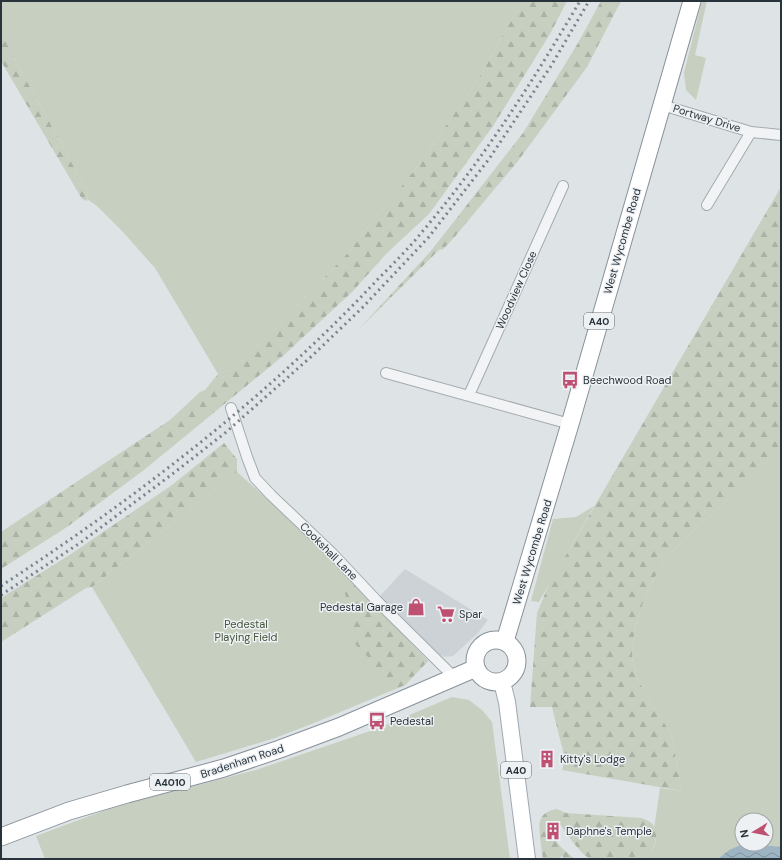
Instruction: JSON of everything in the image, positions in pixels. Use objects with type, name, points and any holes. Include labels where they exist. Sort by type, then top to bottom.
[{"type":"highway","name":"West Wycombe Road","points":[[505,641],[570,424],[692,1]]},
{"type":"highway","points":[[492,640],[505,641],[516,652],[518,659],[516,669],[508,679],[502,682],[486,680],[480,675],[476,668],[476,655],[479,648],[492,640]]},
{"type":"highway","name":"Bradenham Road","points":[[1,837],[69,811],[224,768],[280,749],[339,727],[476,668]]},
{"type":"main road","name":"A40","points":[[502,682],[508,710],[526,859]]},
{"type":"street","name":"Portway Drive","points":[[662,104],[751,132],[781,136]]},
{"type":"street","name":"Portway Drive","points":[[707,205],[751,132]]},
{"type":"street","name":"Woodview Close","points":[[469,395],[562,186]]},
{"type":"street","points":[[386,373],[570,424]]},
{"type":"street","name":"Cookshall Lane","points":[[231,408],[255,478],[332,553],[377,601],[454,677]]},
{"type":"shaded area","points":[[405,569],[488,620],[478,633],[453,656],[445,657],[436,653],[380,596]]},
{"type":"green space","points":[[1,1],[522,1],[477,81],[417,167],[346,255],[273,331],[233,369],[218,374],[155,268],[122,231],[97,206],[87,199],[88,194],[1,32]]},
{"type":"green space","points":[[522,1],[567,1],[550,34],[493,126],[429,214],[386,254],[353,291],[284,355],[144,470],[67,527],[1,569],[1,532],[170,420],[200,392],[205,390],[218,374],[233,369],[273,331],[346,255],[417,167],[477,81]]},
{"type":"green space","points":[[601,1],[621,1],[587,67],[518,161],[452,240],[442,250],[440,249],[359,329],[430,252],[523,133],[578,43]]},
{"type":"green space","points":[[702,1],[707,1],[695,55],[706,58],[696,100],[686,90],[684,73]]},
{"type":"green space","points":[[1,32],[88,194],[87,201],[82,199],[1,61]]},
{"type":"green space","points":[[781,187],[781,448],[682,541],[663,563],[647,591],[635,627],[632,650],[633,664],[638,680],[654,708],[671,733],[682,791],[562,770],[565,759],[552,707],[530,707],[537,613],[549,584]]},
{"type":"green space","points":[[224,443],[237,459],[237,472],[92,587],[86,588],[1,642],[1,598],[71,554],[172,485]]},
{"type":"green space","points":[[781,448],[781,847],[774,846],[774,812],[734,812],[734,849],[729,850],[718,859],[646,859],[654,847],[656,839],[654,829],[660,788],[682,791],[671,733],[654,708],[638,680],[633,664],[632,650],[635,627],[647,591],[663,563],[682,541]]},
{"type":"green space","name":"Pedestal Playing Field","points":[[237,472],[311,538],[428,661],[405,685],[275,738],[196,762],[92,587]]},
{"type":"green space","points":[[594,506],[539,602],[531,601],[553,519],[576,517]]},
{"type":"green space","points":[[355,584],[428,661],[405,685],[391,691],[383,684],[380,673],[373,662],[356,645],[352,634],[355,608],[347,603],[345,593],[348,588]]},
{"type":"green space","points":[[452,697],[469,700],[482,710],[492,722],[510,859],[45,859],[36,836],[114,807],[256,770],[379,728]]},
{"type":"green space","points":[[557,809],[566,813],[641,818],[649,821],[656,830],[656,840],[652,851],[646,859],[590,859],[577,847],[558,822],[555,822],[551,824],[551,830],[555,840],[575,859],[563,859],[563,856],[556,859],[543,859],[540,821],[547,812]]},
{"type":"water","points":[[774,846],[781,847],[781,859],[718,859],[734,848],[734,852],[774,852]]},
{"type":"railway","points":[[1,586],[52,552],[151,481],[246,404],[292,364],[336,322],[412,244],[466,177],[506,120],[580,1]]},
{"type":"railway","points":[[1,595],[80,543],[225,433],[313,355],[362,308],[428,238],[489,159],[551,66],[589,1]]},
{"type":"place","name":"Beechwood Road","points":[[570,380]]},
{"type":"place","name":"Pedestal Garage","points":[[416,607]]},
{"type":"place","name":"Spar","points":[[446,614]]},
{"type":"place","name":"Pedestal","points":[[377,721]]},
{"type":"place","name":"Kitty's Lodge","points":[[547,759]]},
{"type":"place","name":"Daphne's Temple","points":[[553,831]]}]
